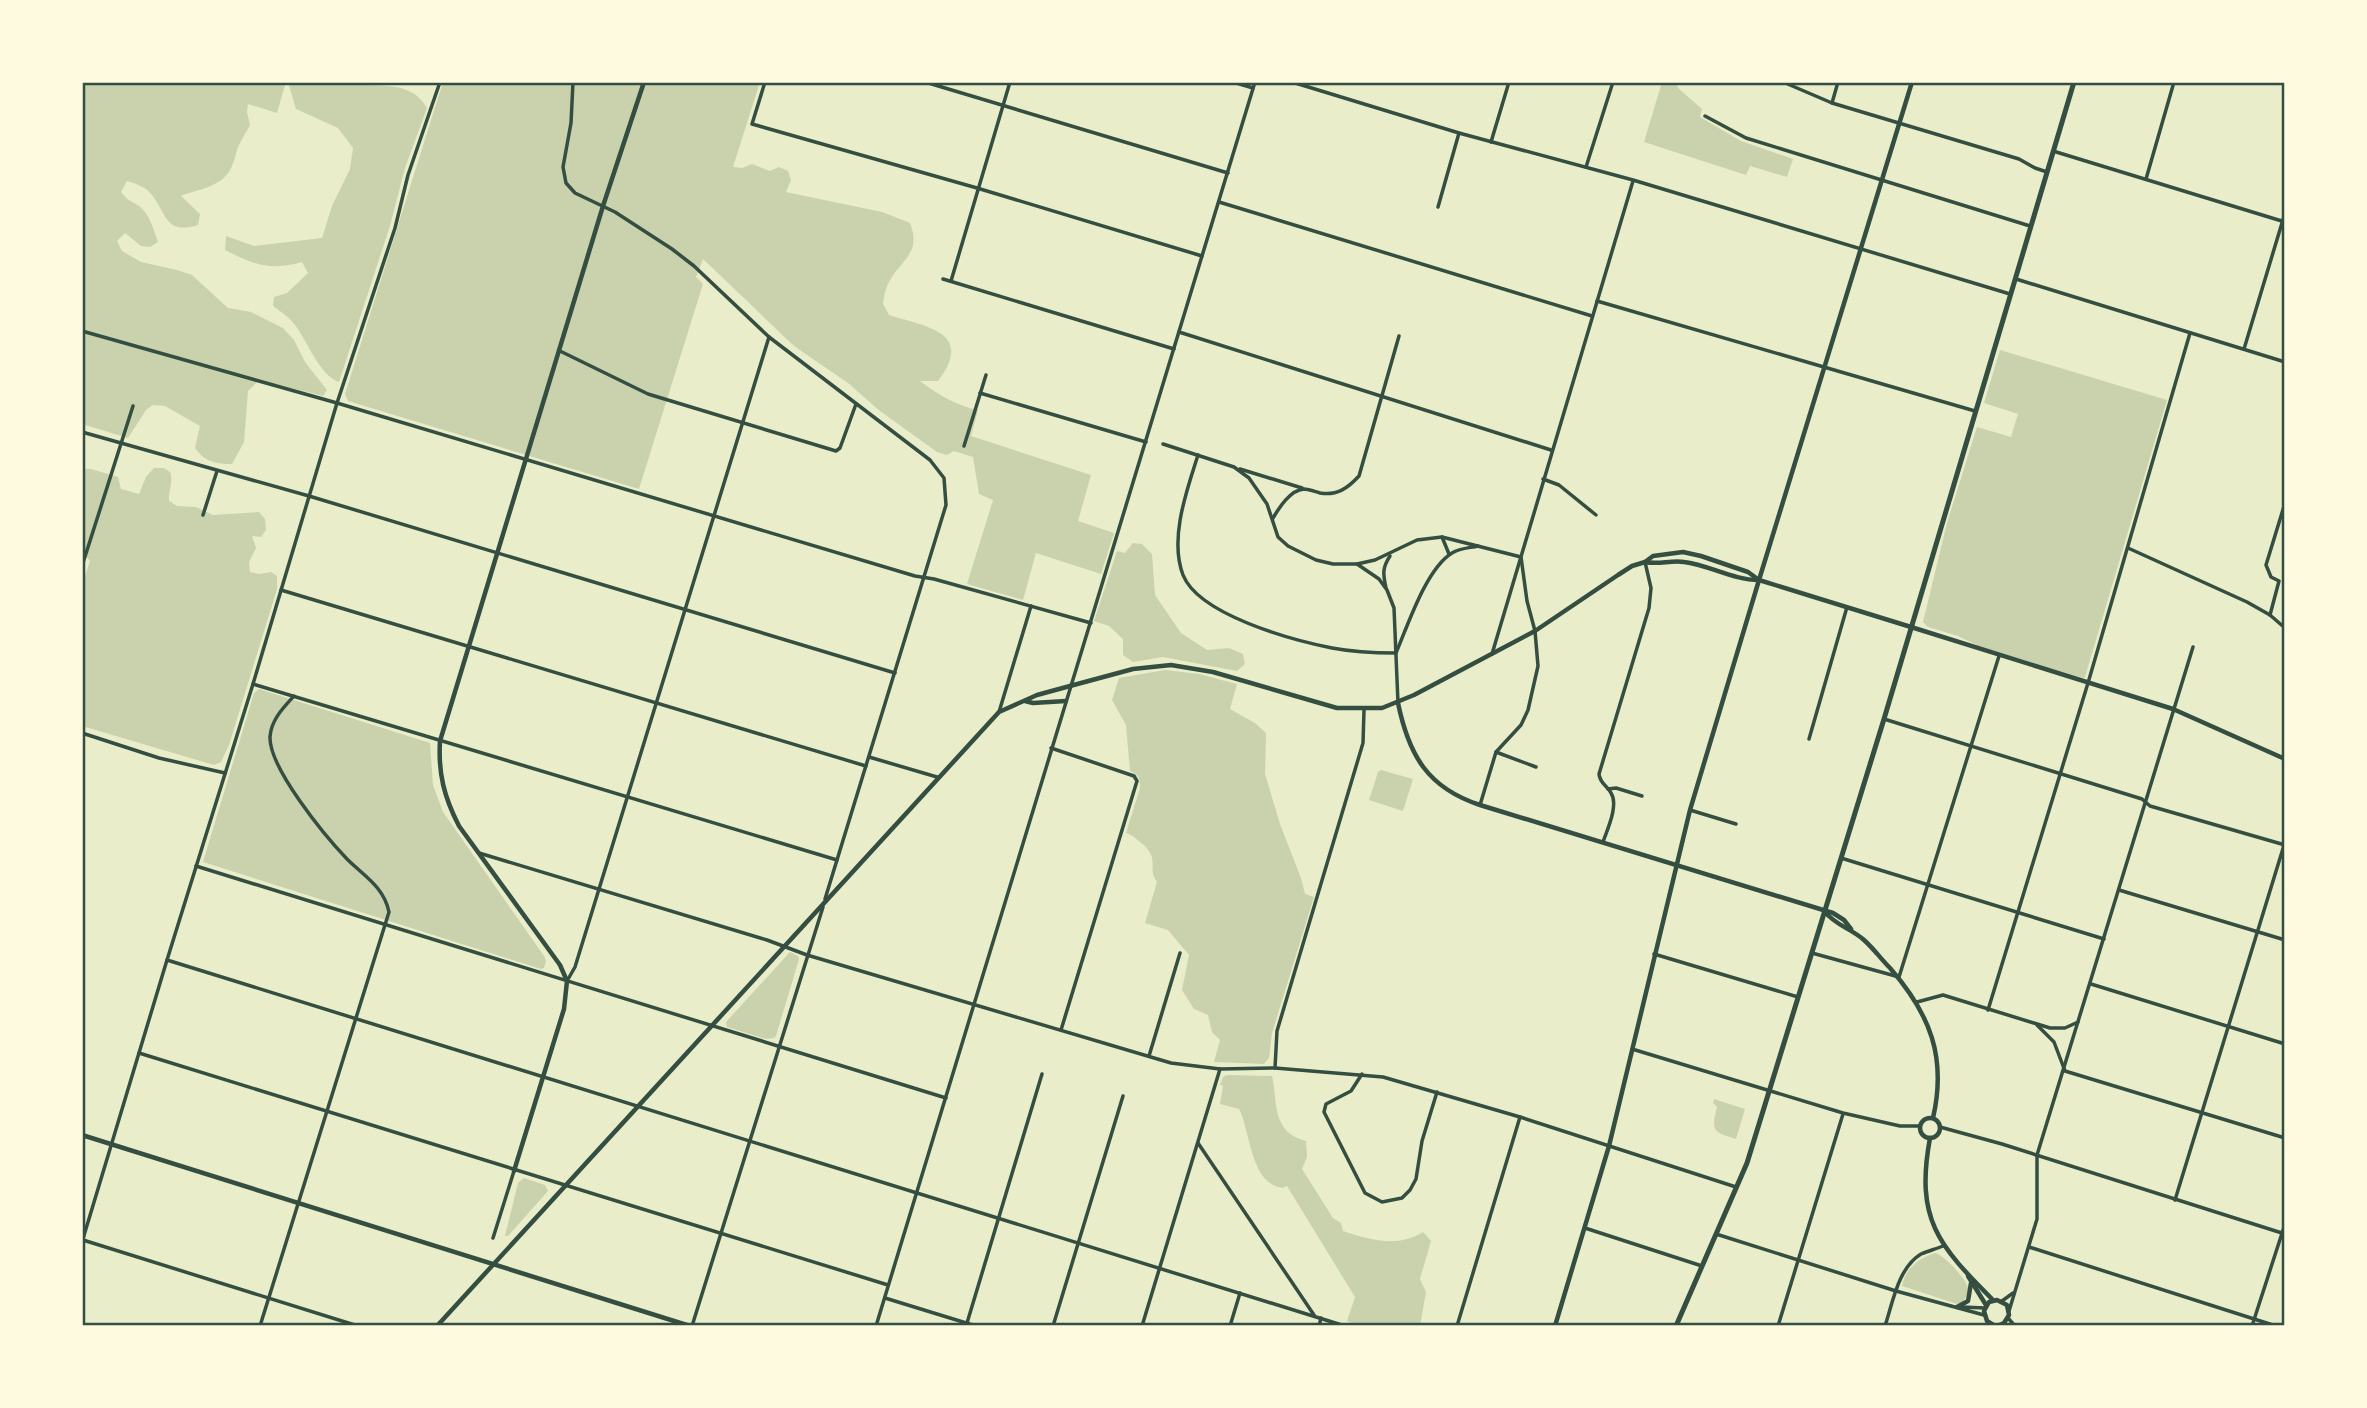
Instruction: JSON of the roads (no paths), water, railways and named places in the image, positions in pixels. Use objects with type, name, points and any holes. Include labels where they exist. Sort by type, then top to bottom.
[{"type":"main road","points":[[514,1171],[564,1009],[568,981],[560,965],[479,853],[447,803],[440,780],[440,741],[603,206],[644,82]]},
{"type":"main road","points":[[1555,1326],[1609,1146],[1690,810],[1913,82]]},
{"type":"main road","points":[[1676,1326],[1747,1163],[1884,719],[2074,82]]},
{"type":"main road","points":[[437,1326],[999,712],[1024,700],[1070,686],[1133,669],[1171,665],[1203,669],[1337,708],[1364,710],[1398,704],[1492,656],[1653,555],[1683,552],[1701,556],[1748,572],[1759,580]]},
{"type":"main road","points":[[1645,562],[1682,561],[1746,580],[1759,580],[1847,607],[2173,709],[2285,759]]},
{"type":"main road","points":[[1024,700],[1033,703],[1066,701]]},
{"type":"main road","points":[[1398,704],[1407,734],[1426,772],[1452,794],[1824,912],[1831,919],[1851,929],[1872,947],[1899,977],[1917,1002],[1930,1030],[1937,1056],[1938,1093],[1933,1118]]},
{"type":"main road","points":[[1926,1118],[1938,1121],[1940,1128],[1936,1136],[1930,1138],[1922,1133],[1920,1126],[1926,1118]]},
{"type":"main road","points":[[82,1135],[691,1326]]},
{"type":"main road","points":[[1930,1138],[1925,1165],[1926,1197],[1931,1223],[1943,1246],[1968,1276],[1993,1300],[2007,1305],[2009,1315],[1997,1325],[1984,1315],[1985,1306],[1968,1276]]},
{"type":"main road","points":[[1957,1307],[1968,1301],[1970,1282]]},
{"type":"main road","points":[[1985,1306],[1993,1300]]},
{"type":"street","points":[[358,1326],[82,1240],[337,403],[440,82]]},
{"type":"street","points":[[573,82],[564,177],[575,193],[603,206],[672,249],[694,266],[769,337],[930,460],[944,478],[946,505],[691,1326]]},
{"type":"street","points":[[765,82],[752,124],[977,188],[1202,257]]},
{"type":"street","points":[[925,82],[1228,173]]},
{"type":"street","points":[[951,281],[1010,82]]},
{"type":"street","points":[[1233,82],[1253,88]]},
{"type":"street","points":[[876,1326],[1255,82]]},
{"type":"street","points":[[1292,82],[1459,133],[1633,180],[2010,294]]},
{"type":"street","points":[[1491,142],[1510,82]]},
{"type":"street","points":[[1586,167],[1613,82]]},
{"type":"street","points":[[1783,82],[1832,103],[2019,159],[2047,173]]},
{"type":"street","points":[[1832,103],[1838,82]]},
{"type":"street","points":[[2146,179],[2174,82]]},
{"type":"street","points":[[1705,116],[1746,138],[2031,226]]},
{"type":"street","points":[[1438,207],[1459,133]]},
{"type":"street","points":[[2053,150],[2283,222]]},
{"type":"street","points":[[1492,656],[1633,180]]},
{"type":"street","points":[[1219,202],[1592,316]]},
{"type":"street","points":[[2244,349],[2285,213]]},
{"type":"street","points":[[2014,278],[2285,362]]},
{"type":"street","points":[[943,279],[1174,349]]},
{"type":"street","points":[[1597,301],[1975,411]]},
{"type":"street","points":[[82,331],[337,403],[922,578],[934,579],[1091,624]]},
{"type":"street","points":[[1179,332],[1552,450]]},
{"type":"street","points":[[1988,1010],[2088,684],[2190,333]]},
{"type":"street","points":[[1163,444],[1304,489],[1324,494],[1343,491],[1359,476],[1399,336]]},
{"type":"street","points":[[568,981],[575,967],[769,337]]},
{"type":"street","points":[[560,351],[648,394],[836,451],[840,448],[856,404]]},
{"type":"street","points":[[964,446],[986,376]]},
{"type":"street","points":[[980,393],[1146,442]]},
{"type":"street","points":[[82,566],[134,406]]},
{"type":"street","points":[[82,432],[309,496],[895,673]]},
{"type":"street","points":[[1198,455],[1182,506],[1178,542],[1183,575],[1196,595],[1218,611],[1246,623],[1307,641],[1344,650],[1396,653]]},
{"type":"street","points":[[1234,467],[1256,486],[1273,518],[1278,537],[1299,553],[1333,564],[1357,564],[1392,554],[1417,540],[1442,537],[1521,557]]},
{"type":"street","points":[[203,515],[217,471]]},
{"type":"street","points":[[1543,479],[1559,485],[1595,515]]},
{"type":"street","points":[[1273,518],[1285,500],[1304,489]]},
{"type":"street","points":[[2285,503],[2266,565],[2271,577],[2285,584]]},
{"type":"street","points":[[1442,537],[1450,554]]},
{"type":"street","points":[[1396,653],[1437,567],[1450,554],[1478,546]]},
{"type":"street","points":[[2127,548],[2225,592],[2270,615],[2285,628]]},
{"type":"street","points":[[1392,554],[1384,565],[1383,574],[1394,608],[1398,704]]},
{"type":"street","points":[[1480,805],[1496,752],[1521,725],[1528,710],[1538,666],[1535,631],[1527,601],[1521,557]]},
{"type":"street","points":[[1603,844],[1614,804],[1612,793],[1599,774],[1651,598],[1645,562]]},
{"type":"street","points":[[1357,564],[1380,579],[1387,590]]},
{"type":"street","points":[[2270,615],[2279,582]]},
{"type":"street","points":[[281,590],[866,766]]},
{"type":"street","points":[[999,712],[1031,606]]},
{"type":"street","points":[[1809,739],[1847,607]]},
{"type":"street","points":[[2015,1326],[2009,1315],[2037,1219],[2037,1155],[2065,1072],[2193,647]]},
{"type":"street","points":[[1812,953],[1899,977],[1999,656]]},
{"type":"street","points":[[253,684],[837,860]]},
{"type":"street","points":[[260,1326],[389,912],[387,902],[378,887],[346,858],[292,791],[272,753],[270,738],[273,724],[277,715],[294,696]]},
{"type":"street","points":[[1275,1068],[1277,1031],[1363,743],[1364,710]]},
{"type":"street","points":[[1884,719],[2142,799],[2150,806],[2285,844],[2175,1200]]},
{"type":"street","points":[[82,733],[159,758],[225,773]]},
{"type":"street","points":[[1051,748],[1134,776],[1137,781],[1061,1030]]},
{"type":"street","points":[[1496,752],[1536,767]]},
{"type":"street","points":[[869,757],[937,777]]},
{"type":"street","points":[[1608,789],[1616,788],[1642,796]]},
{"type":"street","points":[[1690,810],[1736,824]]},
{"type":"street","points":[[479,853],[786,946],[807,955],[1171,1063],[1220,1069],[1275,1068],[1362,1074],[1393,1079],[1736,1187]]},
{"type":"street","points":[[1840,858],[2104,939]]},
{"type":"street","points":[[196,866],[946,1098]]},
{"type":"street","points":[[2119,890],[2285,940]]},
{"type":"street","points":[[1149,1056],[1180,953]]},
{"type":"street","points":[[1654,954],[1798,997]]},
{"type":"street","points":[[167,960],[1345,1326]]},
{"type":"street","points":[[2091,984],[2285,1044]]},
{"type":"street","points":[[1917,1002],[1943,995],[2037,1025],[2065,1028],[2075,1025],[2081,1019]]},
{"type":"street","points":[[2037,1025],[2054,1042],[2065,1072]]},
{"type":"street","points":[[1632,1049],[1843,1113],[1900,1126],[1920,1126]]},
{"type":"street","points":[[139,1053],[888,1285]]},
{"type":"street","points":[[1142,1326],[1220,1069]]},
{"type":"street","points":[[2065,1072],[2285,1138]]},
{"type":"street","points":[[967,1323],[1042,1074]]},
{"type":"street","points":[[1362,1074],[1351,1091],[1326,1104],[1324,1112],[1365,1194],[1382,1202],[1402,1198],[1416,1179],[1422,1141],[1437,1092]]},
{"type":"street","points":[[1054,1326],[1123,1096]]},
{"type":"street","points":[[1778,1326],[1843,1113]]},
{"type":"street","points":[[1457,1326],[1520,1117]]},
{"type":"street","points":[[1940,1128],[2037,1155],[2283,1234]]},
{"type":"street","points":[[1198,1143],[1314,1315]]},
{"type":"street","points":[[493,1238],[514,1171]]},
{"type":"street","points":[[2252,1326],[2285,1224]]},
{"type":"street","points":[[1584,1228],[1702,1266]]},
{"type":"street","points":[[1716,1234],[1896,1291],[1984,1315]]},
{"type":"street","points":[[1885,1326],[1902,1276],[1916,1258],[1943,1246]]},
{"type":"street","points":[[2029,1247],[2276,1326]]},
{"type":"street","points":[[2001,1301],[2015,1292]]},
{"type":"street","points":[[1230,1326],[1240,1293]]},
{"type":"street","points":[[885,1298],[976,1326]]},
{"type":"street","points":[[1957,1307],[1985,1306]]},
{"type":"street","points":[[1318,1326],[1321,1318]]}]
